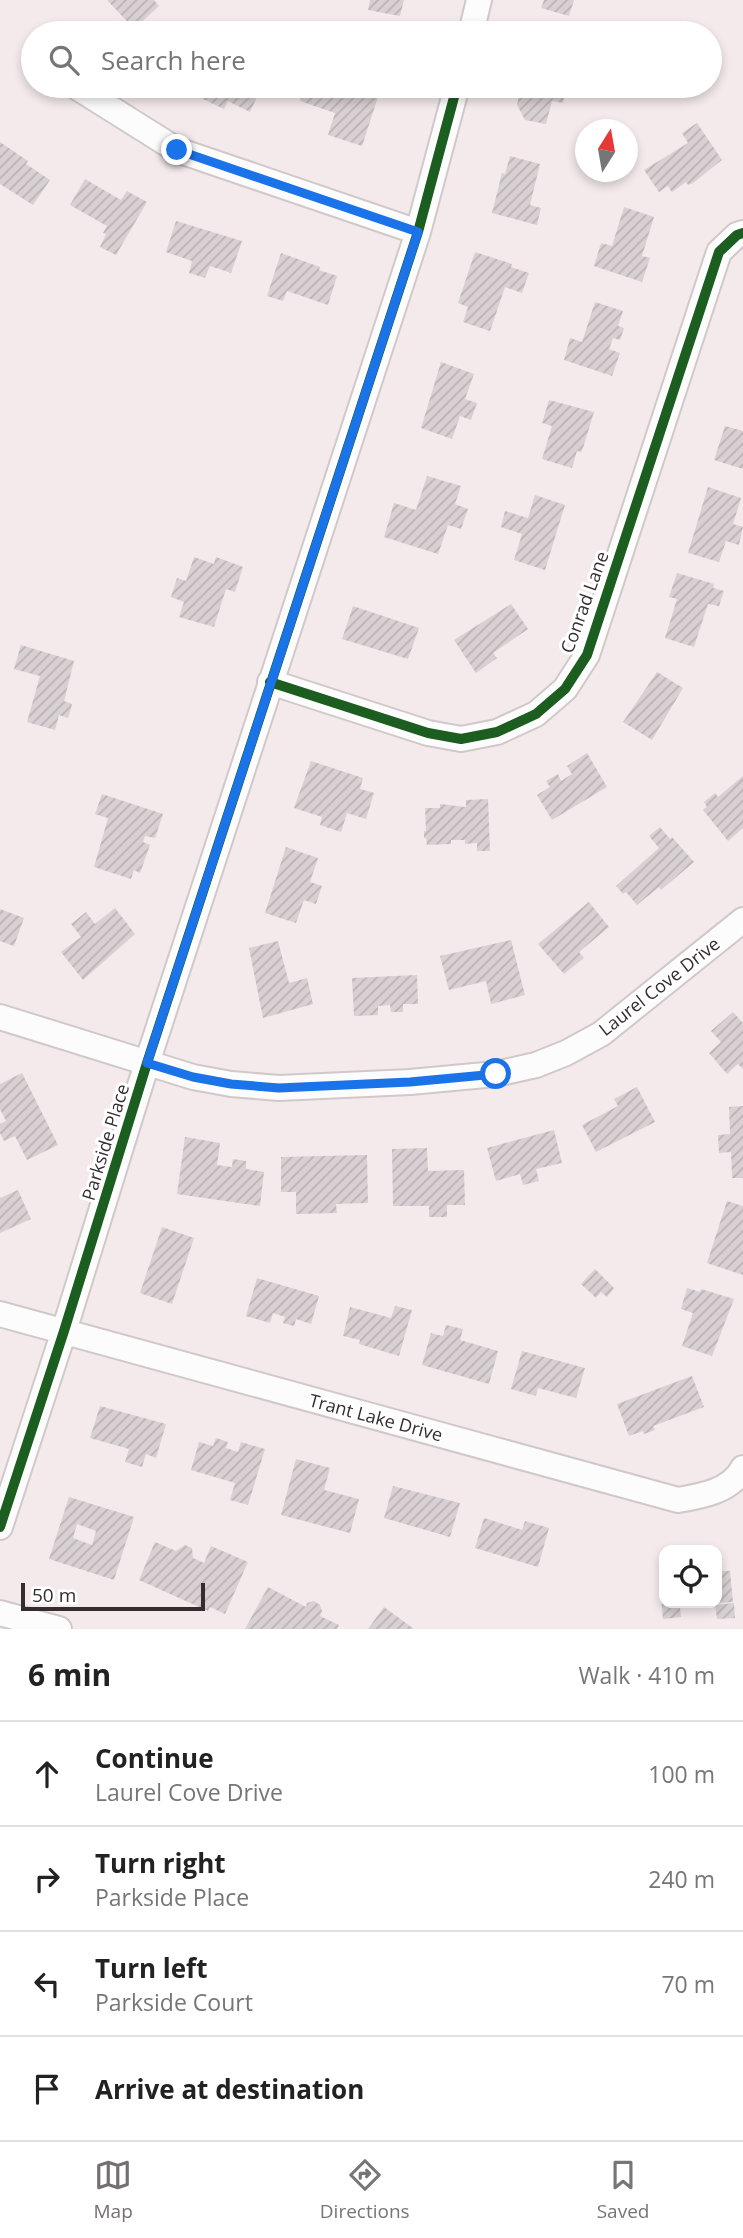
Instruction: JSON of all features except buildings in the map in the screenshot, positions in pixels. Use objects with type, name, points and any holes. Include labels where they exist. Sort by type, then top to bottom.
[{"type":"street","points":[[474,21],[479,0]]},
{"type":"street","points":[[94,98],[177,150],[418,232]]},
{"type":"street","name":"Parkside Place","points":[[0,1527],[147,1063],[418,232],[454,98]]},
{"type":"street","name":"Conrad Lane","points":[[270,682],[428,733],[461,739],[497,732],[536,714],[565,689],[587,655],[719,252],[737,235],[743,233]]},
{"type":"street","name":"Laurel Cove Drive","points":[[0,1017],[193,1077],[231,1084],[279,1088],[422,1081],[496,1074],[536,1065],[566,1054],[601,1034],[743,920]]},
{"type":"street","name":"Trant Lake Drive","points":[[0,1314],[678,1500],[703,1495],[728,1485],[743,1468]]},
{"type":"street","points":[[0,1614],[59,1629]]},
{"type":"cycle path","points":[[0,1527],[147,1063],[418,232],[454,98]]},
{"type":"cycle path","points":[[270,682],[428,733],[461,739],[497,732],[536,714],[565,689],[587,655],[719,252],[737,235],[743,233]]},
{"type":"route","points":[[177,150],[418,232],[147,1063],[193,1077],[231,1084],[279,1088],[410,1082],[496,1074]]}]
